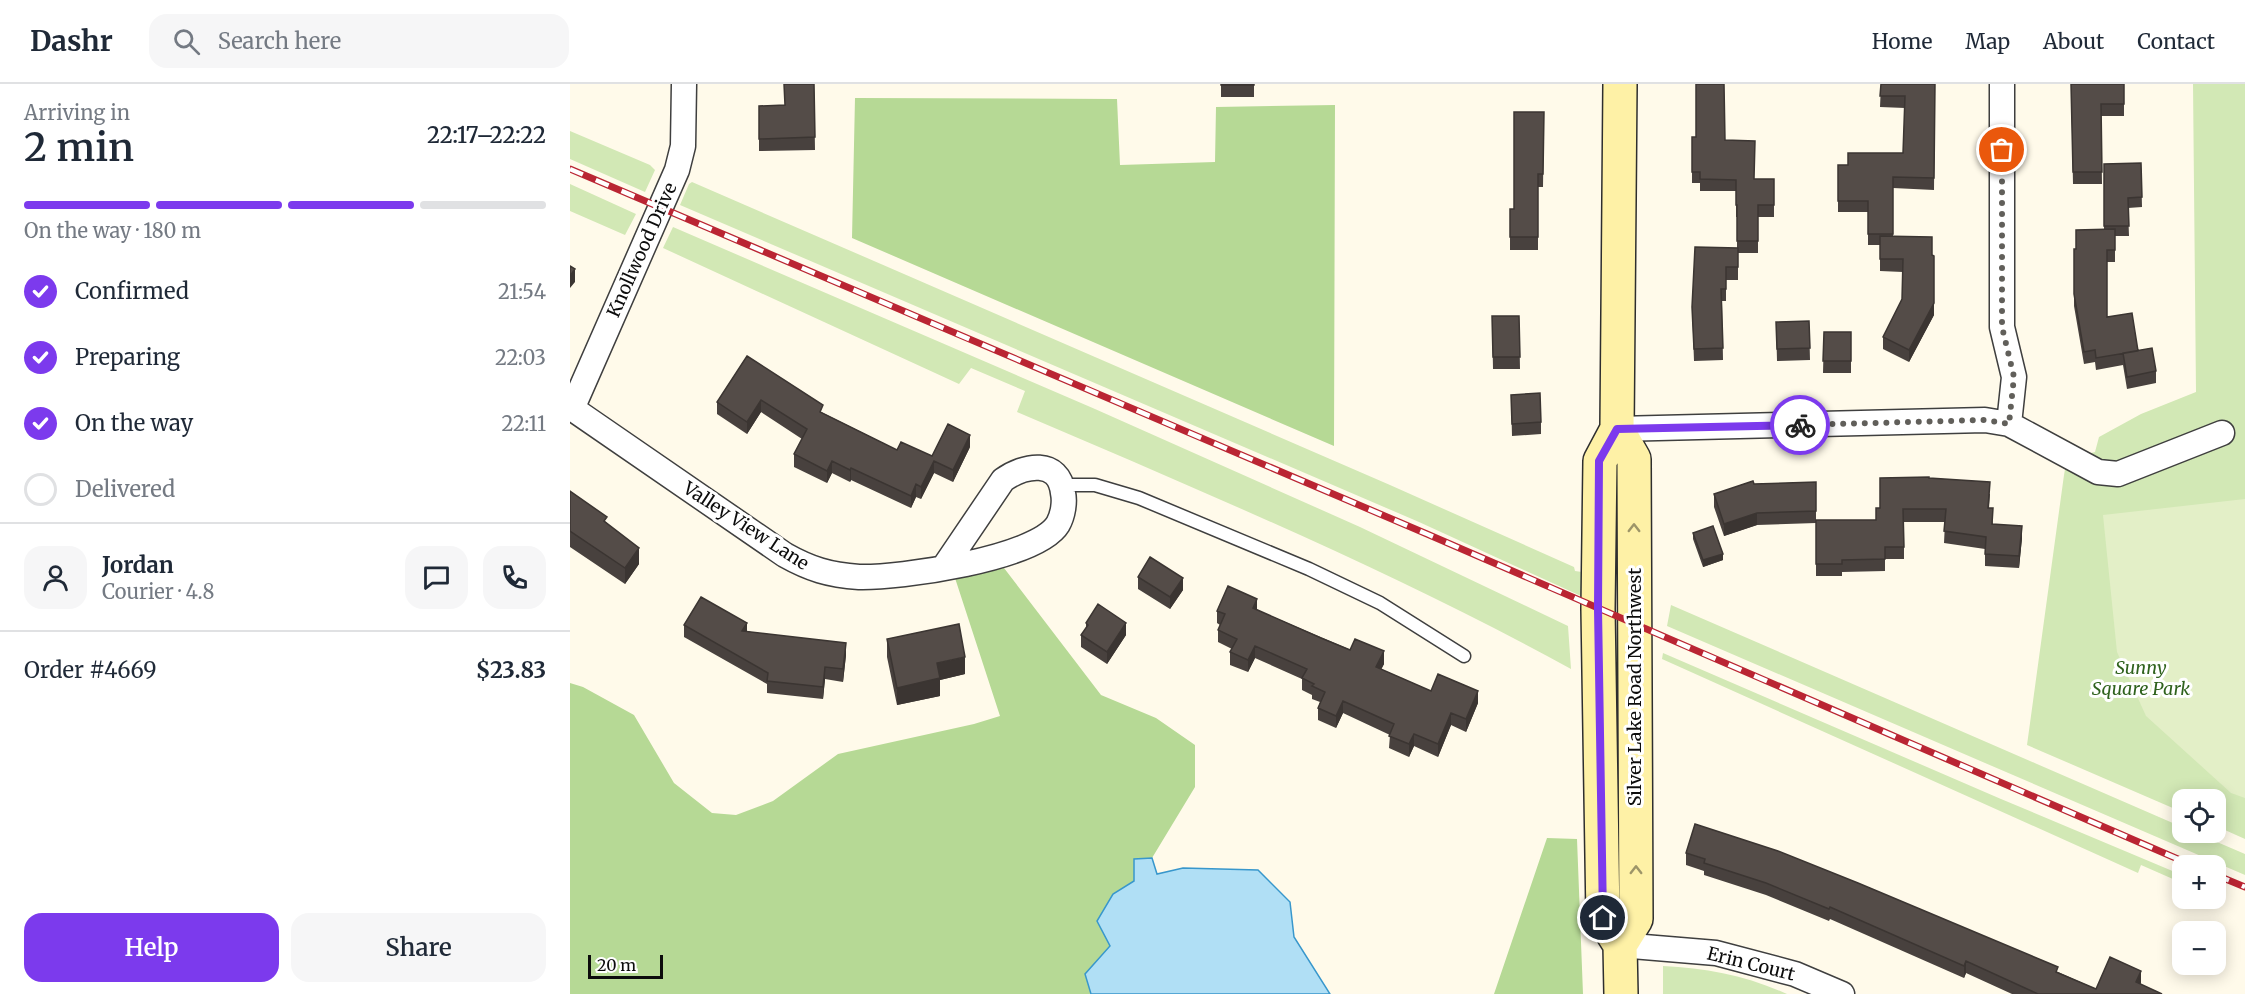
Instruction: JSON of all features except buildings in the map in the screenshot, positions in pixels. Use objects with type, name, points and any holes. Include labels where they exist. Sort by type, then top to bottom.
[{"type":"main road","points":[[1617,429],[1620,84]]},
{"type":"main road","name":"Silver Lake Road Northwest","points":[[1617,429],[1634,459],[1636,919],[1620,945]]},
{"type":"main road","points":[[1620,945],[1621,994]]},
{"type":"street","name":"Knollwood Drive","points":[[571,408],[677,170],[683,146],[684,84]]},
{"type":"street","points":[[2002,84],[2002,327],[2014,377],[2009,424]]},
{"type":"street","name":"Valley View Lane","points":[[571,408],[765,542],[810,569],[858,577],[892,575],[1003,556],[1041,540],[1058,525],[1064,499],[1062,485]]},
{"type":"street","points":[[1617,429],[1985,420],[2009,424],[2098,472],[2118,474],[2223,433]]},
{"type":"street","points":[[944,567],[1003,480],[1016,471],[1041,469],[1050,470],[1059,477],[1062,485]]},
{"type":"street","name":"Erin Court","points":[[1620,945],[1716,953],[1795,974],[1842,994]]},
{"type":"lane","points":[[1062,485],[1095,485],[1138,498],[1310,570],[1380,603],[1464,656]]},
{"type":"green space","name":"Sunny Square Park","points":[[2193,84],[2245,84],[2245,839],[2226,830],[2226,789],[2172,789],[2172,808],[2027,745],[2070,442],[2087,454],[2095,452],[2099,437],[2141,414],[2196,392]]},
{"type":"green space","points":[[855,98],[1117,99],[1120,165],[1215,162],[1216,107],[1335,105],[1334,446],[852,238]]},
{"type":"green space","points":[[570,131],[650,165],[655,170],[645,192],[570,159]]},
{"type":"green space","points":[[692,182],[1574,567],[1575,571],[1582,572],[1581,596],[1419,522],[680,205]]},
{"type":"green space","points":[[570,184],[636,214],[625,235],[570,211]]},
{"type":"green space","points":[[673,227],[1095,409],[1360,527],[1568,626],[1571,669],[1366,566],[1017,412],[1025,391],[971,368],[959,384],[663,248]]},
{"type":"green space","points":[[2245,499],[2245,798],[2231,793],[2146,716],[2117,652],[2103,515]]},
{"type":"green space","points":[[1004,568],[1101,695],[1156,718],[1195,745],[1195,787],[1152,858],[1134,860],[1134,882],[1113,894],[1110,947],[1085,974],[1091,994],[570,994],[570,683],[583,687],[634,715],[674,783],[712,813],[736,815],[773,801],[838,754],[974,724],[1000,716],[955,578]]},
{"type":"green space","points":[[1671,605],[2172,823],[2172,843],[2219,843],[2245,854],[2245,875],[2226,867],[2226,855],[2199,855],[1667,626]]},
{"type":"green space","points":[[1663,653],[2172,871],[2172,879],[2141,865],[2138,873],[1662,659]]},
{"type":"green space","points":[[1547,838],[1577,839],[1583,994],[1494,994]]},
{"type":"green space","points":[[1663,966],[1726,974],[1757,982],[1787,994],[1663,994]]},
{"type":"water","points":[[1152,858],[1157,874],[1183,868],[1258,870],[1290,902],[1294,937],[1330,994],[1091,994],[1085,974],[1110,946],[1097,921],[1113,894],[1134,881],[1134,859]]},
{"type":"railway","points":[[570,169],[1427,534],[2172,856]]},
{"type":"railway","points":[[2226,879],[2245,887]]},
{"type":"way so far","points":[[1800,425],[1985,420],[2009,424],[2014,377],[2002,327],[2002,150]]},
{"type":"route","points":[[1603,918],[1598,609],[1599,461],[1617,429],[1800,425]]}]
